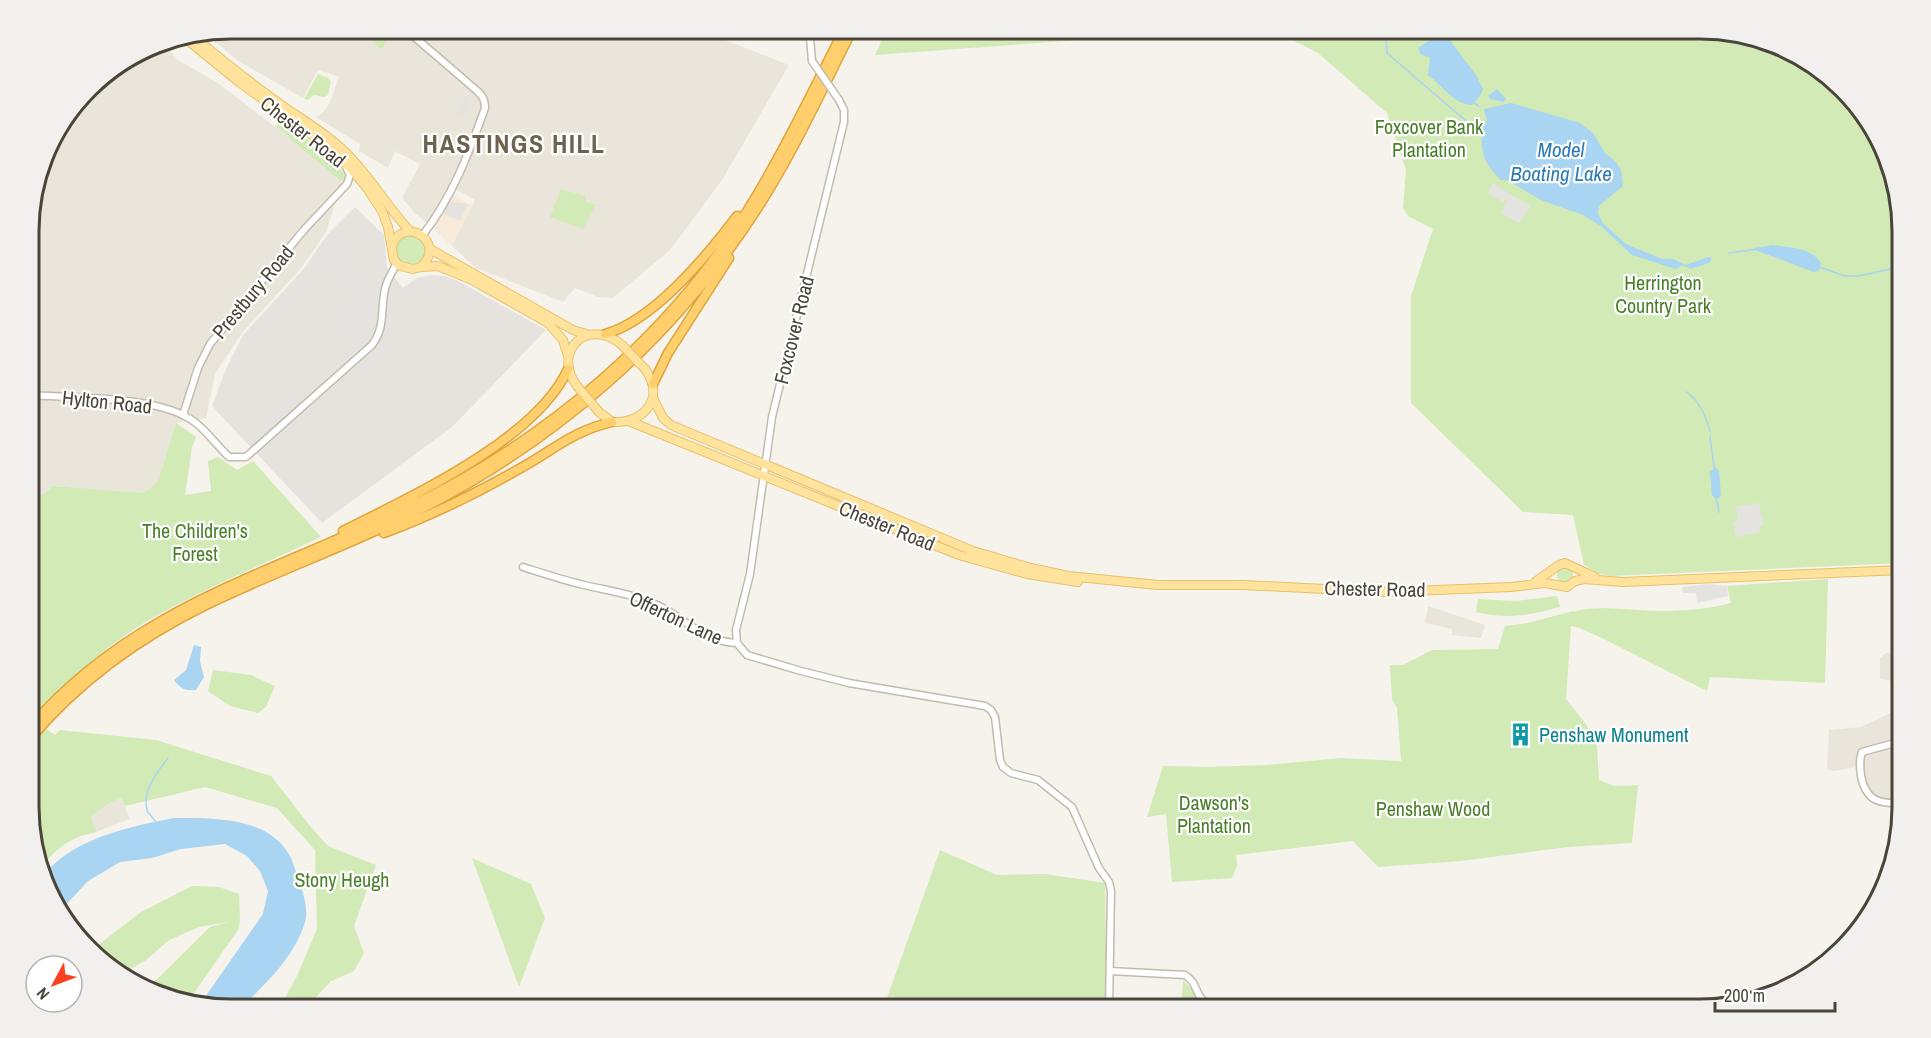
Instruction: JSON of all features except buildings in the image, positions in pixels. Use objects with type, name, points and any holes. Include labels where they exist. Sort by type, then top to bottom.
[{"type":"highway","points":[[39,718],[77,680],[134,636],[201,598],[370,525],[433,495],[494,460],[563,412],[605,377],[642,341],[692,286],[732,233],[778,159],[839,39]]},
{"type":"highway","points":[[653,384],[668,353],[754,218],[847,39]]},
{"type":"highway","points":[[605,334],[631,323],[698,264],[736,218],[778,159]]},
{"type":"highway","points":[[39,731],[85,684],[138,644],[207,605],[402,519],[479,478],[537,440],[585,403],[647,346],[697,291],[730,248],[769,190]]},
{"type":"highway","points":[[290,559],[461,468],[494,446],[539,408],[558,388],[568,369]]},
{"type":"highway","points":[[323,555],[413,522],[526,465],[576,433],[612,422]]},
{"type":"main road","name":"Chester Road","points":[[200,42],[234,74],[327,136],[362,169],[410,231],[422,236]]},
{"type":"main road","name":"Chester Road","points":[[192,44],[340,158],[375,200],[388,227],[392,253],[397,263]]},
{"type":"main road","points":[[392,248],[400,234],[410,231]]},
{"type":"main road","points":[[421,267],[429,257],[430,249],[427,240],[422,236]]},
{"type":"main road","points":[[397,263],[405,268],[438,266],[454,272],[548,323],[559,334],[568,356],[568,369],[577,386],[598,412],[612,422],[631,422],[644,411],[653,398],[653,384],[645,369],[622,345],[605,334],[590,335],[573,330],[430,249]]},
{"type":"main road","points":[[568,356],[577,342],[590,335]]},
{"type":"main road","name":"Chester Road","points":[[653,398],[663,418],[671,425],[882,514],[993,557],[1068,576],[1154,585]]},
{"type":"main road","name":"Chester Road","points":[[631,422],[920,540],[987,564],[1067,581],[1116,585],[1243,585],[1386,592],[1532,584],[1555,568]]},
{"type":"main road","points":[[1556,584],[1553,578],[1555,568],[1564,563],[1599,579]]},
{"type":"main road","points":[[1574,567],[1577,575],[1575,581]]},
{"type":"main road","points":[[1532,584],[1556,584],[1567,587],[1575,581],[1599,579],[1623,582],[1892,570]]},
{"type":"street","points":[[417,39],[475,89],[483,97],[485,103],[467,159],[422,236]]},
{"type":"street","name":"Foxcover Road","points":[[736,643],[736,630],[750,574],[772,417],[844,122],[844,110],[839,100],[812,60],[810,39]]},
{"type":"street","points":[[340,158],[350,175],[346,184]]},
{"type":"street","points":[[346,184],[352,181],[358,182],[375,200]]},
{"type":"street","name":"Prestbury Road","points":[[183,415],[198,368],[210,344],[303,231],[346,184]]},
{"type":"street","points":[[183,415],[211,437],[230,457],[239,458],[250,454],[372,345],[381,327],[387,280],[397,263]]},
{"type":"street","name":"Hylton Road","points":[[39,396],[136,402],[183,415]]},
{"type":"street","name":"Offerton Lane","points":[[523,567],[641,598],[714,640],[736,643]]},
{"type":"street","points":[[736,643],[747,655],[801,671],[849,683],[985,706],[991,710],[995,717],[1000,760],[1003,767],[1011,773],[1038,780],[1072,807],[1109,882],[1111,891],[1109,999]]},
{"type":"street","points":[[1892,744],[1864,751],[1860,755],[1863,784],[1868,795],[1882,802],[1892,802]]},
{"type":"street","points":[[1110,971],[1185,975],[1192,981],[1201,999]]},
{"type":"shaded area","points":[[722,39],[789,65],[722,180],[670,250],[613,298],[598,297],[575,288],[563,302],[476,268],[452,246],[475,200],[449,186],[428,224],[402,198],[420,164],[395,151],[388,168],[359,151],[360,144],[316,117],[323,113],[330,102],[339,77],[318,70],[303,98],[237,60],[213,40]]},
{"type":"shaded area","points":[[168,49],[178,60],[218,83],[304,149],[342,182],[326,232],[301,268],[242,333],[215,374],[206,418],[176,423],[158,481],[144,493],[54,486],[43,495],[39,495],[39,218],[46,181],[54,158],[71,124],[95,95],[124,71]]},
{"type":"shaded area","points":[[465,96],[472,99],[464,116],[458,114]]},
{"type":"shaded area","points":[[1493,183],[1508,193],[1508,197],[1510,194],[1531,206],[1519,223],[1501,213],[1507,201],[1505,200],[1504,203],[1488,193]]},
{"type":"shaded area","points":[[455,196],[472,206],[452,246],[433,228],[448,201]]},
{"type":"shaded area","points":[[448,201],[468,204],[460,221],[441,213]]},
{"type":"shaded area","points":[[355,207],[384,235],[387,268],[403,288],[417,278],[432,275],[445,276],[546,330],[452,427],[322,523],[212,406],[225,371],[243,335],[303,270],[327,235]]},
{"type":"shaded area","points":[[334,231],[351,250],[349,275],[334,278],[323,264],[314,260],[324,242]]},
{"type":"shaded area","points":[[356,272],[368,275],[364,291],[376,295],[376,319],[372,319],[353,297]]},
{"type":"shaded area","points":[[347,304],[359,316],[372,335],[361,347],[333,317]]},
{"type":"shaded area","points":[[1759,503],[1764,525],[1759,526],[1760,533],[1736,537],[1733,522],[1738,521],[1736,506]]},
{"type":"shaded area","points":[[1708,584],[1727,586],[1728,596],[1697,603],[1696,593],[1683,593],[1682,587]]},
{"type":"shaded area","points":[[1428,606],[1485,625],[1481,638],[1452,635],[1452,629],[1425,623]]},
{"type":"shaded area","points":[[1886,653],[1892,653],[1892,681],[1880,679],[1880,658]]},
{"type":"shaded area","points":[[1892,712],[1892,801],[1871,795],[1864,784],[1862,766],[1834,771],[1827,769],[1829,730],[1861,727]]},
{"type":"shaded area","points":[[121,798],[130,819],[96,832],[90,816]]},
{"type":"green space","points":[[377,39],[389,39],[381,49],[374,43]]},
{"type":"green space","points":[[882,39],[1091,39],[875,55]]},
{"type":"green space","name":"Herrington Country Park","points":[[1291,39],[1700,39],[1725,41],[1750,46],[1785,59],[1807,71],[1836,95],[1866,135],[1885,181],[1890,206],[1892,231],[1892,563],[1610,576],[1600,574],[1584,565],[1573,515],[1523,512],[1411,403],[1411,296],[1433,229],[1408,216],[1403,208],[1406,170],[1387,113],[1318,53]]},
{"type":"green space","points":[[318,74],[328,78],[331,82],[328,95],[324,97],[314,95],[308,100],[304,99]]},
{"type":"green space","points":[[281,120],[334,161],[345,176],[342,182],[275,126]]},
{"type":"green space","points":[[561,189],[585,196],[586,202],[596,205],[583,229],[550,217]]},
{"type":"green space","points":[[410,235],[421,239],[425,250],[421,261],[410,265],[399,261],[395,250],[399,239]]},
{"type":"green space","name":"The Children's Forest","points":[[176,423],[196,437],[192,447],[185,495],[211,491],[208,461],[218,457],[237,470],[253,461],[321,537],[209,589],[144,623],[113,644],[84,668],[39,712],[39,495],[43,495],[53,486],[144,493],[158,481]]},
{"type":"green space","points":[[1565,567],[1571,569],[1573,575],[1571,581],[1565,583],[1559,581],[1557,575],[1559,569]]},
{"type":"green space","points":[[1828,579],[1825,683],[1710,677],[1707,691],[1606,640],[1571,626],[1566,699],[1586,724],[1597,746],[1599,780],[1614,786],[1638,785],[1632,843],[1568,847],[1461,861],[1378,867],[1353,841],[1236,855],[1237,866],[1232,878],[1172,882],[1166,814],[1147,817],[1163,766],[1268,765],[1341,758],[1401,761],[1397,708],[1392,699],[1390,665],[1403,665],[1432,650],[1498,649],[1505,626],[1528,623],[1573,611],[1591,608],[1662,611],[1705,608],[1731,603],[1727,586]]},
{"type":"green space","points":[[1557,596],[1560,607],[1518,616],[1498,616],[1476,612],[1478,599],[1516,601]]},
{"type":"green space","points":[[213,670],[251,675],[275,686],[266,707],[258,713],[230,706],[208,691]]},
{"type":"green space","name":"Stony Heugh","points":[[46,729],[55,735],[60,730],[156,740],[271,776],[328,846],[376,865],[354,926],[364,953],[354,971],[331,981],[314,999],[284,999],[317,929],[315,850],[277,808],[205,787],[125,806],[121,798],[91,816],[96,832],[66,843],[47,860],[39,807],[39,736]]},
{"type":"green space","points":[[940,850],[997,875],[1045,874],[1105,883],[1107,999],[887,999]]},
{"type":"green space","points":[[472,858],[531,884],[545,918],[519,987]]},
{"type":"green space","points":[[192,886],[219,887],[239,894],[238,930],[193,994],[154,982],[210,927],[229,922],[199,927],[169,940],[146,960],[130,970],[98,945],[141,912]]},
{"type":"green space","points":[[1183,981],[1198,999],[1182,999]]},
{"type":"water","points":[[1431,39],[1449,39],[1476,75],[1483,89],[1472,105],[1454,98],[1428,75],[1430,57],[1421,55],[1418,48]]},
{"type":"water","points":[[1497,89],[1506,99],[1504,102],[1490,99],[1488,96]]},
{"type":"water","name":"Model Boating Lake","points":[[1511,103],[1580,123],[1593,133],[1605,153],[1621,170],[1623,186],[1599,206],[1598,214],[1603,223],[1626,244],[1662,259],[1673,259],[1686,265],[1708,257],[1712,258],[1709,263],[1690,269],[1683,265],[1676,269],[1632,255],[1602,227],[1583,215],[1541,200],[1507,180],[1501,180],[1486,161],[1480,132],[1487,120],[1484,109]]},
{"type":"water","points":[[1773,245],[1806,251],[1821,263],[1819,271],[1814,272],[1755,250],[1755,248]]},
{"type":"water","points":[[1715,467],[1719,471],[1721,495],[1718,499],[1712,496],[1710,472]]},
{"type":"water","points":[[194,645],[201,647],[200,661],[204,677],[196,690],[189,690],[181,687],[174,680],[186,670]]},
{"type":"water","points":[[174,818],[222,819],[238,822],[268,833],[290,856],[304,899],[305,922],[294,947],[278,969],[251,999],[205,997],[263,914],[268,891],[260,871],[247,856],[225,844],[181,849],[152,858],[120,862],[88,881],[66,905],[65,903],[50,868],[73,850],[89,842],[140,825]]},
{"type":"waterway","points":[[1386,39],[1387,53],[1473,127]]},
{"type":"waterway","points":[[1474,103],[1479,106]]},
{"type":"waterway","points":[[1729,253],[1757,249]]},
{"type":"waterway","points":[[1819,267],[1845,276],[1859,276],[1892,269]]},
{"type":"waterway","points":[[1687,392],[1699,405],[1710,431]]},
{"type":"waterway","points":[[1710,436],[1714,468]]},
{"type":"waterway","points":[[1716,498],[1719,512]]},
{"type":"waterway","points":[[147,810],[149,789],[168,758]]},
{"type":"waterway","points":[[147,811],[156,822]]},
{"type":"place","name":"Penshaw Monument","points":[[1521,735]]},
{"type":"district","name":"HASTINGS HILL","points":[[514,144]]},
{"type":"park label","name":"Foxcover Bank Plantation","points":[[1429,138]]},
{"type":"park label","name":"Penshaw Wood","points":[[1433,809]]},
{"type":"park label","name":"Dawson's Plantation","points":[[1214,814]]}]
